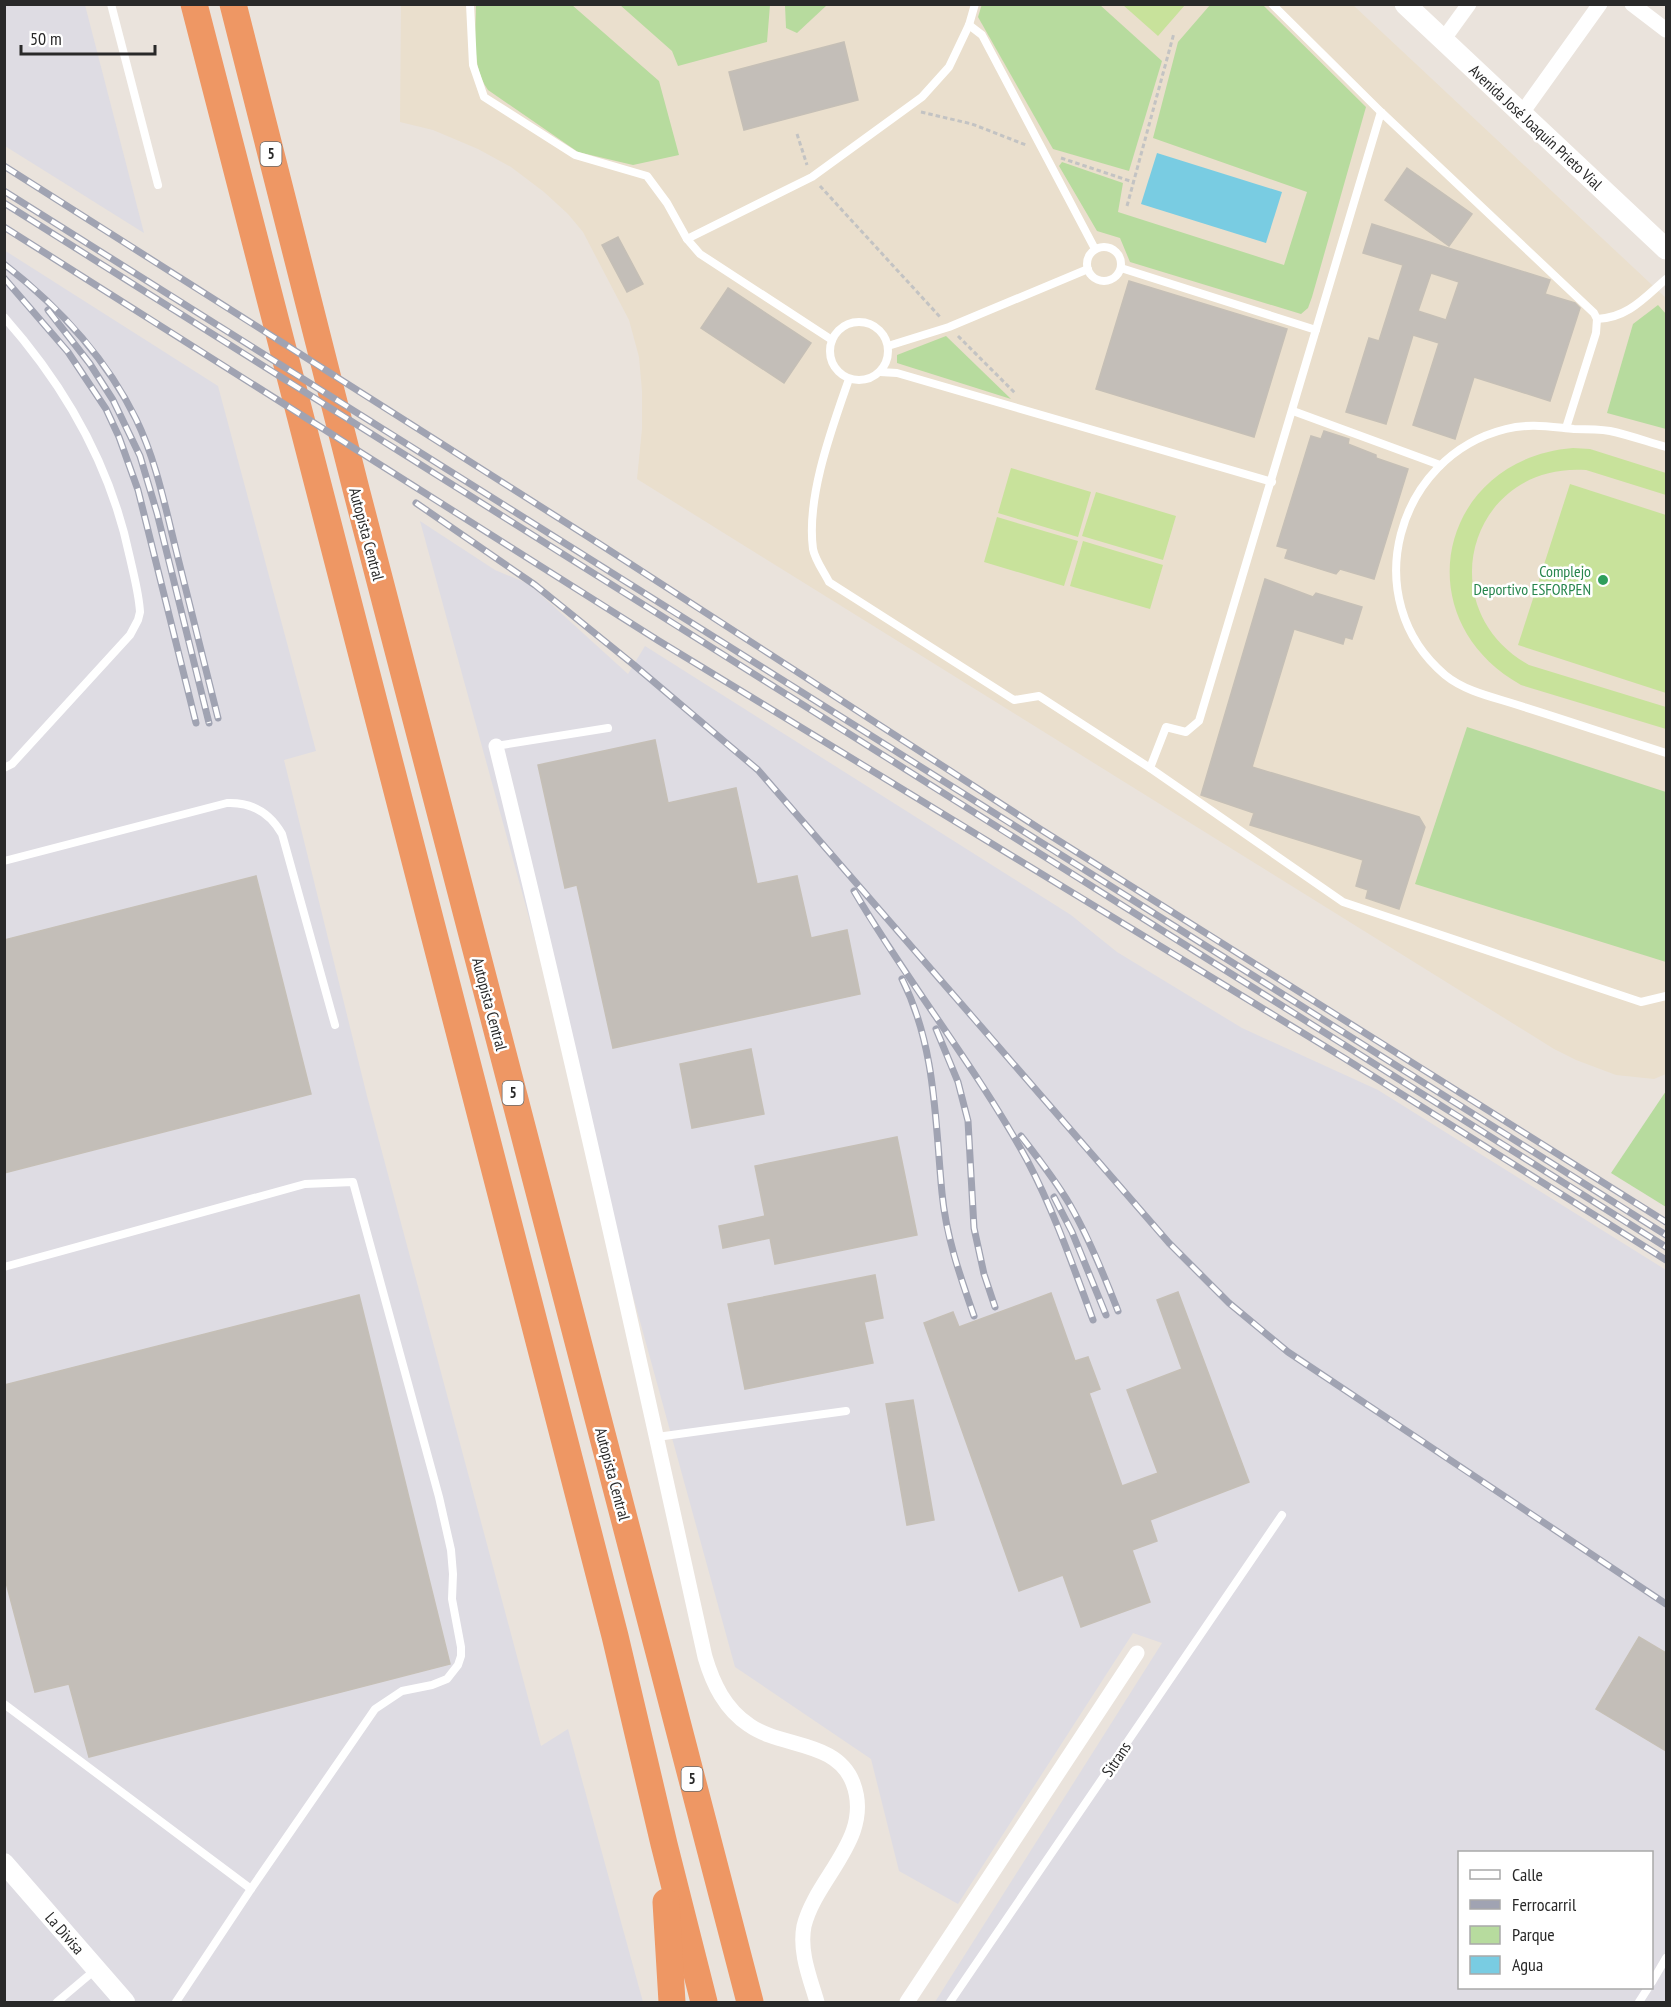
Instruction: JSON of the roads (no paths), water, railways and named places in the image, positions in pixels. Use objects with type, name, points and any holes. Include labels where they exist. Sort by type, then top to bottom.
[{"type":"highway","name":"5","points":[[194,4],[615,1636],[704,2002]]},
{"type":"highway","name":"Autopista Central","points":[[233,4],[357,493],[750,2002]]},
{"type":"highway","points":[[664,1844],[672,2002]]},
{"type":"main road","name":"Avenida José Joaquín Prieto Vial","points":[[1406,4],[1666,249]]},
{"type":"street","points":[[1443,40],[1469,4]]},
{"type":"street","points":[[1522,113],[1600,4]]},
{"type":"street","points":[[1632,4],[1666,30]]},
{"type":"street","points":[[496,746],[596,1164],[711,1676],[720,1695],[738,1717],[761,1732],[813,1748],[834,1758],[849,1773],[856,1792],[857,1807],[852,1834],[842,1856],[818,1894],[804,1926],[803,1951],[817,2002]]},
{"type":"street","points":[[907,2002],[1137,1653]]},
{"type":"street","name":"La Divisa","points":[[4,1863],[125,2002]]},
{"type":"lane","points":[[111,4],[158,185]]},
{"type":"lane","points":[[470,4],[473,65],[484,97],[575,156],[647,177],[667,202],[687,239],[700,254],[832,340]]},
{"type":"lane","points":[[687,239],[812,177],[922,97],[949,67],[969,26],[975,4]]},
{"type":"lane","points":[[1272,4],[1381,112],[1589,307],[1598,319],[1596,333],[1566,428]]},
{"type":"lane","points":[[969,26],[982,35],[1095,249]]},
{"type":"lane","points":[[1150,768],[1166,727],[1186,732],[1199,721],[1381,112]]},
{"type":"lane","points":[[1101,246],[1112,248],[1120,256],[1121,268],[1115,277],[1105,281],[1094,278],[1088,269],[1088,258],[1095,249],[1101,246]]},
{"type":"lane","points":[[1121,268],[1316,330]]},
{"type":"lane","points":[[888,345],[949,327],[1088,269]]},
{"type":"lane","points":[[1598,319],[1627,312],[1648,297],[1666,279]]},
{"type":"lane","points":[[4,317],[49,372],[73,410],[99,459],[122,522],[140,612],[130,635],[12,764],[4,768]]},
{"type":"lane","points":[[859,321],[869,323],[880,329],[888,345],[886,363],[872,378],[849,379],[834,367],[830,350],[832,340],[838,330],[847,324],[859,321]]},
{"type":"lane","points":[[880,372],[897,374],[1272,482]]},
{"type":"lane","points":[[849,379],[831,431],[812,511],[813,551],[829,582],[1014,700],[1039,696],[1150,768],[1343,902],[1641,1002],[1666,996]]},
{"type":"lane","points":[[1293,411],[1440,465]]},
{"type":"lane","points":[[1666,447],[1609,431],[1527,426],[1498,431],[1471,442],[1440,465],[1414,498],[1400,534],[1396,572],[1402,610],[1419,645],[1431,660],[1459,685],[1666,753]]},
{"type":"lane","points":[[496,746],[608,728]]},
{"type":"lane","points":[[4,861],[227,803],[247,804],[256,808],[271,819],[282,834],[335,1025]]},
{"type":"lane","points":[[4,1267],[305,1184],[352,1182],[439,1497],[451,1550],[452,1599],[461,1647],[458,1665],[447,1679],[440,1683],[402,1691],[375,1709],[176,2002]]},
{"type":"lane","points":[[657,1437],[846,1411]]},
{"type":"lane","name":"Sitrans","points":[[950,2002],[1282,1515]]},
{"type":"lane","points":[[4,1704],[251,1889]]},
{"type":"lane","points":[[1653,1980],[1666,1958]]},
{"type":"lane","points":[[57,2002],[96,1969]]},
{"type":"lane","points":[[1639,2002],[1647,1989]]},
{"type":"water","points":[[1157,153],[1282,192],[1266,243],[1141,204]]},
{"type":"railway","points":[[4,166],[598,543],[1040,829],[1666,1222]]},
{"type":"railway","points":[[4,191],[1666,1235]]},
{"type":"railway","points":[[4,203],[1666,1247]]},
{"type":"railway","points":[[4,227],[659,641],[1344,1058],[1666,1260]]},
{"type":"railway","points":[[4,264],[62,315],[79,334],[110,374],[136,419],[159,483],[218,718]]},
{"type":"railway","points":[[4,278],[68,352],[106,409],[119,437],[138,490],[196,723]]},
{"type":"railway","points":[[48,310],[90,364],[113,400],[140,456],[157,513],[209,723]]},
{"type":"railway","points":[[416,503],[535,585],[758,770],[1169,1243],[1229,1303],[1288,1352],[1666,1604]]},
{"type":"railway","points":[[854,891],[986,1092],[1027,1160],[1054,1219],[1093,1320]]},
{"type":"railway","points":[[902,979],[922,1031],[928,1057],[947,1225],[974,1316]]},
{"type":"railway","points":[[936,1029],[958,1082],[968,1121],[974,1228],[984,1274],[995,1307]]},
{"type":"railway","points":[[1021,1136],[1070,1205],[1102,1270],[1118,1311]]},
{"type":"railway","points":[[1054,1197],[1072,1232],[1106,1315]]},
{"type":"place","name":"Complejo Deportivo ESFORPEN","points":[[1603,580]]}]
